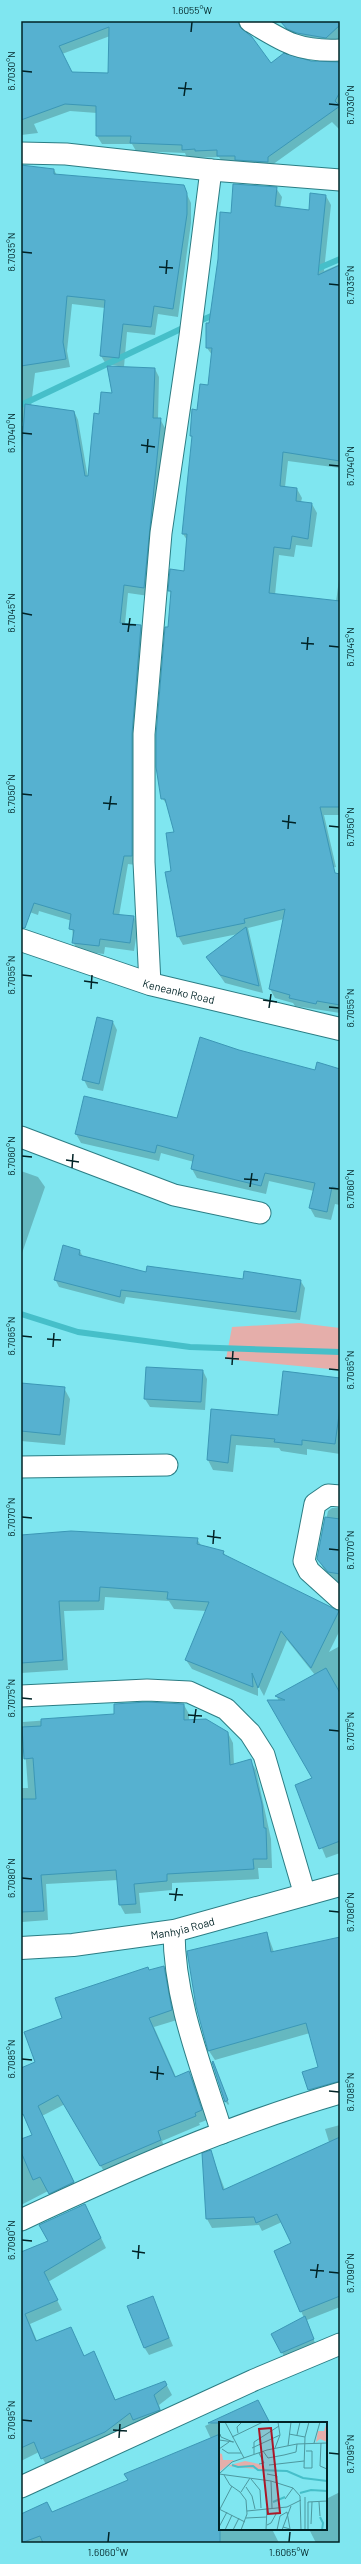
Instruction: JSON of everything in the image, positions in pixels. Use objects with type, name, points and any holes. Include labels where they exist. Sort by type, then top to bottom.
[{"type":"street","points":[[250,21],[282,41],[315,52],[340,50]]},
{"type":"street","points":[[21,153],[66,154],[211,170],[340,180]]},
{"type":"street","points":[[150,984],[144,862],[144,734],[161,533],[190,336],[211,170]]},
{"type":"street","name":"Keneanko Road","points":[[21,940],[150,984],[340,1029]]},
{"type":"street","points":[[21,1137],[174,1195],[260,1213]]},
{"type":"street","points":[[21,1468],[167,1465]]},
{"type":"street","points":[[340,1496],[328,1495],[315,1504],[304,1561],[309,1571],[340,1599]]},
{"type":"street","points":[[21,1696],[147,1690],[189,1692],[226,1709],[250,1733],[264,1755],[305,1895]]},
{"type":"street","name":"Manhyia Road","points":[[21,1948],[73,1945],[174,1931],[340,1885]]},
{"type":"street","points":[[174,1931],[174,1958],[184,2009],[222,2134]]},
{"type":"street","points":[[21,2220],[116,2175],[278,2112],[340,2093]]},
{"type":"street","points":[[21,2487],[254,2380],[340,2344]]},
{"type":"shaded area","points":[[299,1323],[340,1328],[340,1370],[226,1359],[232,1327]]},
{"type":"building","points":[[21,21],[238,21],[240,27],[252,37],[271,63],[284,53],[311,61],[340,62],[340,92],[335,101],[340,106],[268,157],[268,162],[235,160],[235,156],[217,156],[217,150],[182,150],[182,145],[130,143],[131,136],[96,136],[96,106],[65,104],[21,120]],"holes":[[[109,27],[108,73],[72,72],[59,46]]]},
{"type":"building","points":[[280,21],[340,21],[340,25],[326,38],[297,33],[287,29]]},
{"type":"building","points":[[21,165],[54,169],[54,174],[184,185],[187,193],[187,214],[173,309],[154,306],[151,327],[123,324],[119,358],[100,356],[105,300],[67,296],[63,342],[66,359],[21,366]]},
{"type":"building","points":[[233,184],[277,187],[275,206],[309,210],[310,193],[326,195],[318,275],[340,265],[340,461],[283,452],[280,486],[297,488],[296,501],[312,503],[308,539],[292,536],[290,549],[274,547],[269,593],[340,601],[340,807],[320,807],[335,873],[340,874],[340,1005],[317,1001],[316,1004],[289,998],[290,995],[269,989],[285,909],[244,919],[245,923],[177,937],[165,872],[171,871],[166,833],[174,832],[165,799],[161,799],[156,767],[156,735],[165,627],[168,627],[171,591],[168,591],[170,569],[184,571],[187,534],[182,534],[192,436],[190,436],[192,409],[197,410],[200,384],[208,385],[212,348],[206,348],[206,323],[209,323],[218,259],[220,212],[231,213]]},
{"type":"building","points":[[107,366],[155,368],[153,418],[161,418],[144,588],[124,585],[120,623],[141,625],[132,734],[132,856],[124,856],[113,914],[134,916],[130,943],[100,939],[99,946],[72,943],[74,930],[69,929],[71,914],[34,903],[25,928],[21,928],[21,460],[25,404],[74,411],[85,476],[88,476],[94,413],[99,414],[101,392],[112,393]]},
{"type":"building","points":[[246,927],[259,986],[220,975],[206,957]]},
{"type":"building","points":[[97,1017],[113,1021],[99,1084],[82,1080]]},
{"type":"building","points":[[200,1037],[239,1050],[315,1070],[317,1062],[340,1069],[340,1189],[332,1187],[327,1212],[309,1208],[315,1183],[265,1173],[261,1186],[191,1169],[194,1155],[157,1145],[155,1153],[75,1134],[84,1096],[177,1118]]},
{"type":"building","points":[[63,1245],[80,1250],[79,1255],[146,1272],[147,1266],[243,1279],[244,1271],[301,1280],[296,1312],[121,1290],[120,1297],[54,1280]]},
{"type":"building","points":[[146,1367],[203,1370],[201,1402],[144,1399]]},
{"type":"building","points":[[283,1371],[340,1378],[340,1408],[335,1444],[302,1440],[302,1445],[274,1442],[275,1439],[231,1435],[228,1463],[207,1460],[211,1409],[278,1415]]},
{"type":"building","points":[[21,1383],[65,1387],[60,1435],[21,1431]]},
{"type":"building","points":[[325,1517],[340,1519],[340,1574],[328,1572],[317,1559]]},
{"type":"building","points":[[71,1531],[198,1538],[197,1544],[224,1551],[223,1554],[339,1611],[311,1668],[281,1631],[258,1688],[252,1673],[253,1687],[185,1660],[209,1602],[167,1599],[168,1592],[100,1587],[99,1601],[59,1601],[63,1660],[21,1663],[21,1535]]},
{"type":"building","points":[[326,1668],[340,1693],[340,1841],[319,1849],[295,1785],[312,1778],[267,1700],[285,1700],[275,1696]]},
{"type":"building","points":[[147,1702],[184,1704],[184,1720],[206,1719],[228,1732],[230,1765],[251,1759],[262,1804],[264,1828],[266,1828],[267,1859],[253,1859],[254,1869],[167,1874],[167,1881],[134,1884],[136,1904],[119,1905],[116,1870],[41,1875],[44,1911],[21,1912],[21,1799],[36,1799],[33,1758],[24,1759],[22,1727],[41,1726],[41,1719],[114,1714],[114,1704]]},
{"type":"building","points":[[267,1932],[271,1952],[340,1937],[340,2081],[308,2090],[302,2072],[318,2067],[306,2023],[208,2051],[196,2006],[187,1951]]},
{"type":"building","points":[[164,1966],[172,2010],[149,2018],[175,2077],[189,2071],[202,2110],[195,2113],[196,2116],[158,2131],[161,2140],[100,2166],[58,2095],[38,2106],[74,2182],[49,2194],[40,2177],[33,2180],[21,2152],[21,2139],[32,2135],[23,2114],[21,2115],[21,2068],[35,2062],[24,2032],[62,2018],[55,1998],[148,1967],[149,1970]]},
{"type":"building","points":[[213,2061],[228,2100],[225,2102],[212,2062]]},
{"type":"building","points":[[340,2137],[340,2296],[300,2312],[274,2251],[291,2243],[277,2214],[256,2223],[254,2217],[206,2219],[202,2153],[211,2150],[223,2190]]},
{"type":"building","points":[[85,2204],[101,2238],[44,2272],[58,2300],[25,2314],[36,2341],[71,2327],[84,2356],[94,2351],[115,2400],[165,2381],[167,2385],[154,2395],[160,2410],[133,2420],[130,2413],[105,2432],[41,2459],[34,2442],[21,2448],[21,2252],[48,2241],[39,2225]]},
{"type":"building","points":[[153,2296],[169,2338],[144,2348],[127,2306]]},
{"type":"building","points":[[305,2316],[314,2339],[281,2353],[271,2334]]},
{"type":"building","points":[[258,2400],[269,2422],[219,2422],[208,2423]]},
{"type":"building","points":[[219,2434],[220,2543],[43,2543],[40,2536],[21,2543],[21,2514],[47,2502],[52,2512],[128,2480],[124,2474]]},
{"type":"waterway","points":[[312,271],[340,259]]},
{"type":"waterway","points":[[195,323],[216,314]]},
{"type":"waterway","points":[[21,405],[187,326]]},
{"type":"waterway","points":[[21,1314],[78,1332],[190,1347],[340,1352]]}]
